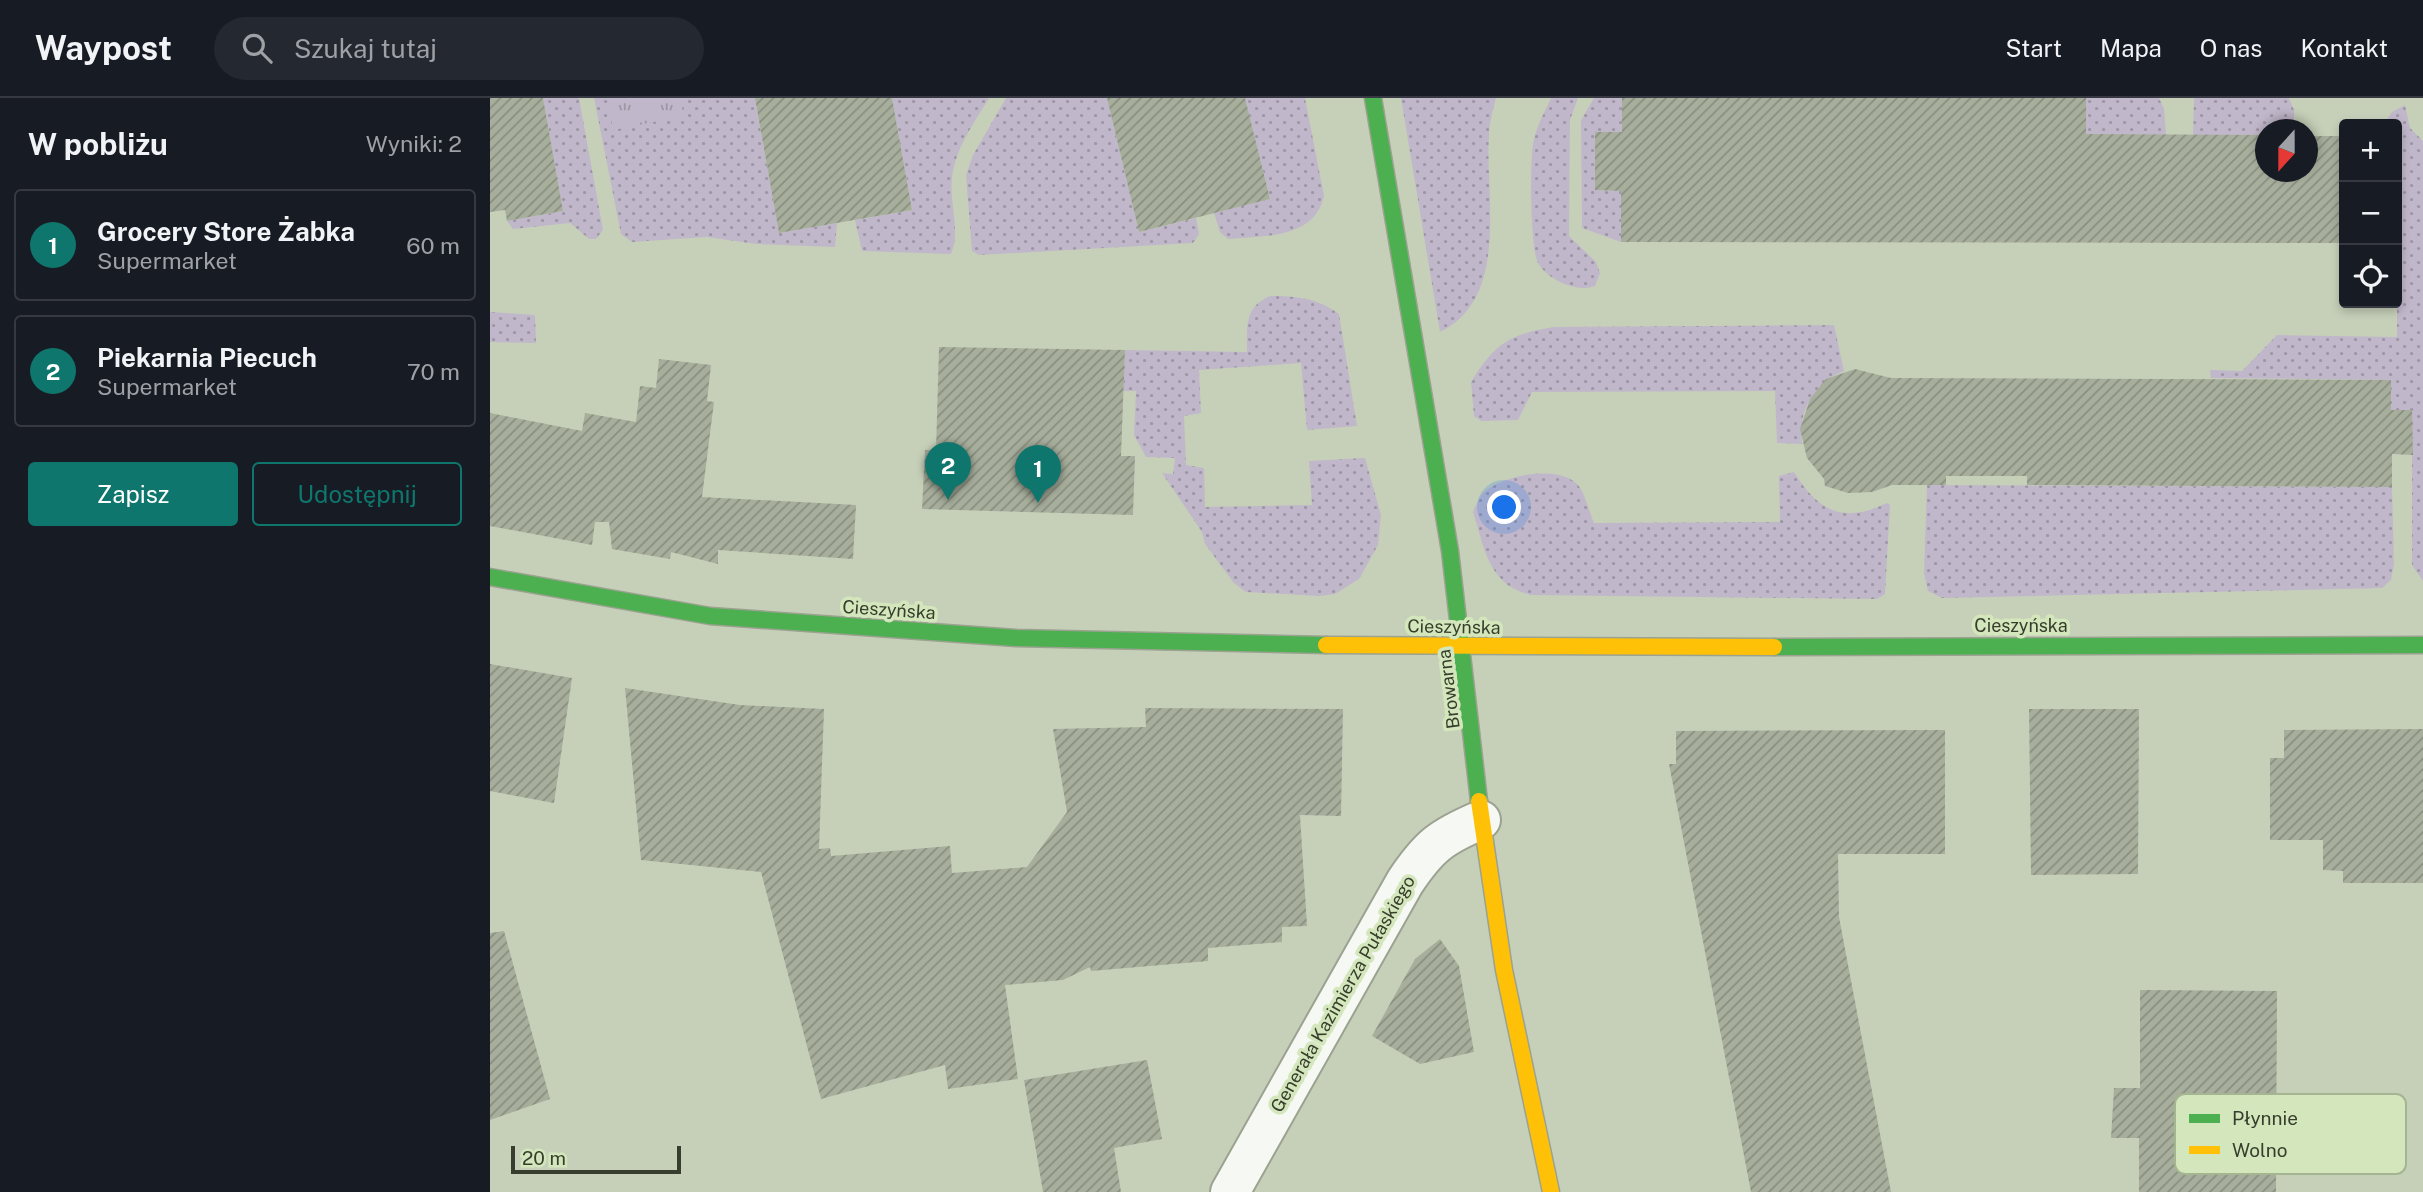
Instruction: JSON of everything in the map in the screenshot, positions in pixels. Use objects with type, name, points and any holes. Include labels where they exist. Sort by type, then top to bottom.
[{"type":"street","name":"Browarna","points":[[1373,98],[1463,646],[1481,820],[1504,970],[1551,1192]]},
{"type":"street","name":"Cieszyńska","points":[[490,577],[710,616],[1016,638],[1463,646],[2423,645]]},
{"type":"street","name":"Generała Kazimierza Pułaskiego","points":[[1230,1192],[1420,860],[1444,836],[1481,820]]},
{"type":"green space","points":[[543,98],[579,98],[603,230],[596,239],[589,239],[570,223],[513,229],[507,221],[563,211]]},
{"type":"green space","points":[[594,98],[755,98],[779,233],[837,223],[835,247],[756,244],[707,237],[632,242],[621,234]]},
{"type":"green space","points":[[608,98],[680,98],[684,116],[613,130]]},
{"type":"green space","points":[[892,98],[989,98],[966,136],[954,167],[952,187],[955,236],[951,254],[862,251],[855,220],[912,210]]},
{"type":"green space","points":[[1006,98],[1107,98],[1139,232],[1196,218],[1199,234],[1193,243],[979,255],[972,251],[966,175],[973,155]]},
{"type":"green space","points":[[1245,98],[1305,98],[1324,196],[1318,210],[1299,228],[1272,235],[1228,239],[1220,232],[1214,213],[1270,199]]},
{"type":"green space","points":[[1401,98],[1496,98],[1489,130],[1490,216],[1485,271],[1477,296],[1462,316],[1440,332]]},
{"type":"green space","points":[[1551,98],[1578,98],[1570,120],[1569,236],[1596,262],[1600,273],[1595,286],[1588,288],[1556,280],[1538,263],[1535,254],[1531,205],[1533,144]]},
{"type":"green space","points":[[1594,98],[1622,98],[1622,132],[1595,132],[1595,190],[1621,191],[1621,242],[1582,228],[1581,120]]},
{"type":"green space","points":[[2086,98],[2159,98],[2164,109],[2166,135],[2086,134]]},
{"type":"green space","points":[[2194,98],[2289,98],[2294,110],[2294,119],[2255,119],[2255,135],[2193,135]]},
{"type":"green space","points":[[2405,105],[2410,128],[2423,141],[2423,581],[2412,565],[2412,411],[2391,410],[2391,380],[2211,378],[2210,370],[2242,371],[2277,335],[2397,337],[2397,308],[2402,308],[2402,119],[2387,119],[2392,112]]},
{"type":"green space","points":[[1270,296],[1306,299],[1323,304],[1339,314],[1357,426],[1307,430],[1301,363],[1199,370],[1201,413],[1184,416],[1186,465],[1204,468],[1205,507],[1312,505],[1309,461],[1365,458],[1381,515],[1378,545],[1359,579],[1335,594],[1319,596],[1246,592],[1234,583],[1205,544],[1202,532],[1162,473],[1173,474],[1175,458],[1146,457],[1134,435],[1136,391],[1123,391],[1125,350],[1247,352],[1247,326],[1251,312]]},
{"type":"green space","points":[[490,312],[535,315],[536,343],[490,342]]},
{"type":"green space","points":[[1834,325],[1844,371],[1825,380],[1825,384],[1808,403],[1803,418],[1802,444],[1777,443],[1775,391],[1532,392],[1518,420],[1481,421],[1474,416],[1471,382],[1496,349],[1526,333],[1554,327]]},
{"type":"green space","points":[[1794,472],[1813,497],[1833,510],[1857,513],[1887,503],[1890,505],[1885,594],[1877,599],[1531,595],[1505,583],[1490,564],[1473,512],[1482,495],[1503,481],[1529,474],[1556,474],[1576,483],[1594,523],[1780,522],[1779,476]]},
{"type":"green space","points":[[1927,485],[2392,487],[2394,564],[2391,580],[2382,588],[1942,598],[1928,591],[1924,573]]},
{"type":"building","points":[[490,98],[543,98],[563,211],[507,221],[505,210],[490,212]]},
{"type":"building","points":[[755,98],[892,98],[912,210],[779,233]]},
{"type":"building","points":[[1107,98],[1245,98],[1270,199],[1139,232]]},
{"type":"building","points":[[1622,98],[2086,98],[2086,134],[2255,135],[2255,182],[2318,182],[2318,136],[2339,136],[2339,243],[1621,242],[1621,191],[1595,190],[1595,132],[1622,132]]},
{"type":"building","points":[[939,347],[1125,350],[1121,456],[1135,456],[1133,515],[922,509],[925,450],[936,450]]},
{"type":"building","points":[[659,359],[711,365],[707,401],[714,402],[702,497],[856,505],[853,559],[718,550],[718,564],[671,552],[670,559],[612,549],[609,522],[595,522],[592,545],[490,526],[490,413],[582,431],[585,413],[636,422],[640,386],[656,388]]},
{"type":"building","points":[[1855,369],[1891,378],[2391,380],[2391,410],[2412,410],[2413,455],[2392,454],[2392,487],[2027,485],[2027,476],[1946,476],[1946,485],[1892,485],[1872,492],[1848,493],[1825,486],[1824,479],[1807,458],[1800,429],[1810,399],[1826,379]]},
{"type":"building","points":[[490,664],[572,678],[554,803],[490,791]]},
{"type":"building","points":[[625,688],[740,705],[824,709],[819,849],[830,848],[831,856],[950,846],[952,873],[1027,867],[1067,812],[1053,729],[1146,727],[1145,708],[1343,709],[1341,816],[1300,815],[1307,926],[1282,927],[1282,942],[1208,948],[1208,961],[1091,971],[1090,967],[1063,980],[1005,985],[1018,1079],[948,1089],[945,1065],[821,1099],[761,872],[641,860]]},
{"type":"building","points":[[2029,709],[2139,709],[2138,874],[2031,875]]},
{"type":"building","points":[[2423,729],[2423,883],[2343,883],[2343,871],[2323,870],[2323,840],[2270,840],[2270,758],[2284,758],[2284,730]]},
{"type":"building","points":[[1945,730],[1945,854],[1838,854],[1839,917],[1891,1192],[1751,1192],[1669,764],[1676,764],[1676,731]]},
{"type":"building","points":[[504,931],[550,1099],[490,1120],[490,933]]},
{"type":"building","points":[[1440,939],[1459,966],[1474,1052],[1420,1064],[1372,1036],[1415,959]]},
{"type":"building","points":[[2140,990],[2277,991],[2276,1094],[2175,1094],[2175,1174],[2276,1174],[2276,1192],[2139,1192],[2139,1138],[2111,1138],[2114,1088],[2140,1088]]},
{"type":"building","points":[[1147,1060],[1162,1139],[1114,1148],[1121,1192],[1043,1192],[1024,1080]]},
{"type":"traffic: fast","points":[[1373,98],[1450,551],[1479,801]]},
{"type":"traffic: fast","points":[[490,577],[710,616],[1016,638],[1326,645]]},
{"type":"traffic: fast","points":[[1774,647],[2423,645]]},
{"type":"traffic: slow","points":[[1326,645],[1774,647]]},
{"type":"traffic: slow","points":[[1479,801],[1504,970],[1551,1192]]},
{"type":"place","name":"Piekarnia Piecuch","points":[[948,500]]},
{"type":"place","name":"Grocery Store Żabka","points":[[1038,503]]}]
